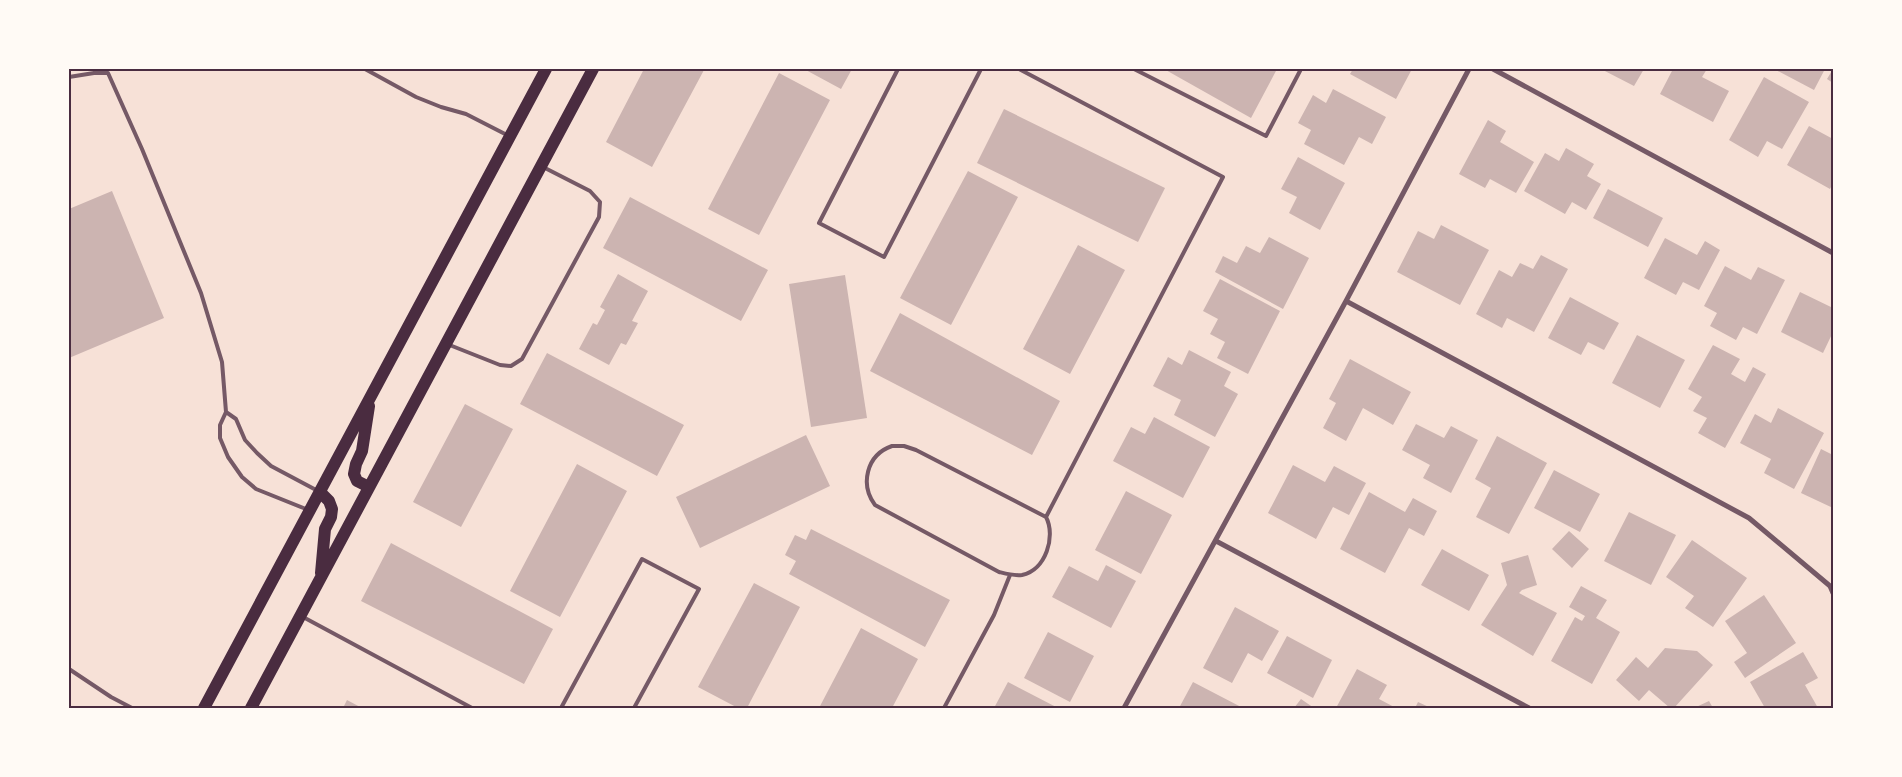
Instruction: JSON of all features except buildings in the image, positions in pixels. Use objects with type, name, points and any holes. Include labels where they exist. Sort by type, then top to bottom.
[{"type":"main road","points":[[204,708],[546,69]]},
{"type":"main road","points":[[251,708],[593,69]]},
{"type":"main road","points":[[369,487],[357,481],[354,474],[362,451],[371,397]]},
{"type":"main road","points":[[320,492],[329,501],[332,509],[331,517],[325,529],[320,578]]},
{"type":"street","points":[[1124,708],[1346,301],[1469,69]]},
{"type":"street","points":[[1493,69],[1833,253]]},
{"type":"street","points":[[1346,301],[1749,518],[1830,586],[1833,593]]},
{"type":"street","points":[[1216,541],[1529,708]]},
{"type":"lane","points":[[365,69],[416,97],[466,114],[510,137]]},
{"type":"lane","points":[[898,69],[819,224],[884,257],[981,69]]},
{"type":"lane","points":[[1018,69],[1223,177],[1046,517]]},
{"type":"lane","points":[[1134,69],[1266,136],[1301,69]]},
{"type":"lane","points":[[69,77],[94,73],[108,74],[142,149],[201,293],[222,362],[226,412],[220,426],[220,438],[228,457],[242,477],[256,489],[310,510]]},
{"type":"lane","points":[[446,343],[500,365],[511,366],[522,359],[599,217],[600,202],[590,191],[541,166]]},
{"type":"lane","points":[[226,412],[236,419],[246,440],[271,466],[320,492]]},
{"type":"lane","points":[[898,446],[910,448],[1046,517],[1050,525],[1051,538],[1041,561],[1031,572],[1023,575],[1010,575],[984,564],[875,505],[870,498],[866,482],[869,468],[878,455],[887,448],[898,446]]},
{"type":"lane","points":[[561,708],[642,559],[699,589],[634,708]]},
{"type":"lane","points":[[944,708],[994,615],[1010,575]]},
{"type":"lane","points":[[300,616],[472,708]]},
{"type":"lane","points":[[70,670],[111,697],[132,708]]}]
